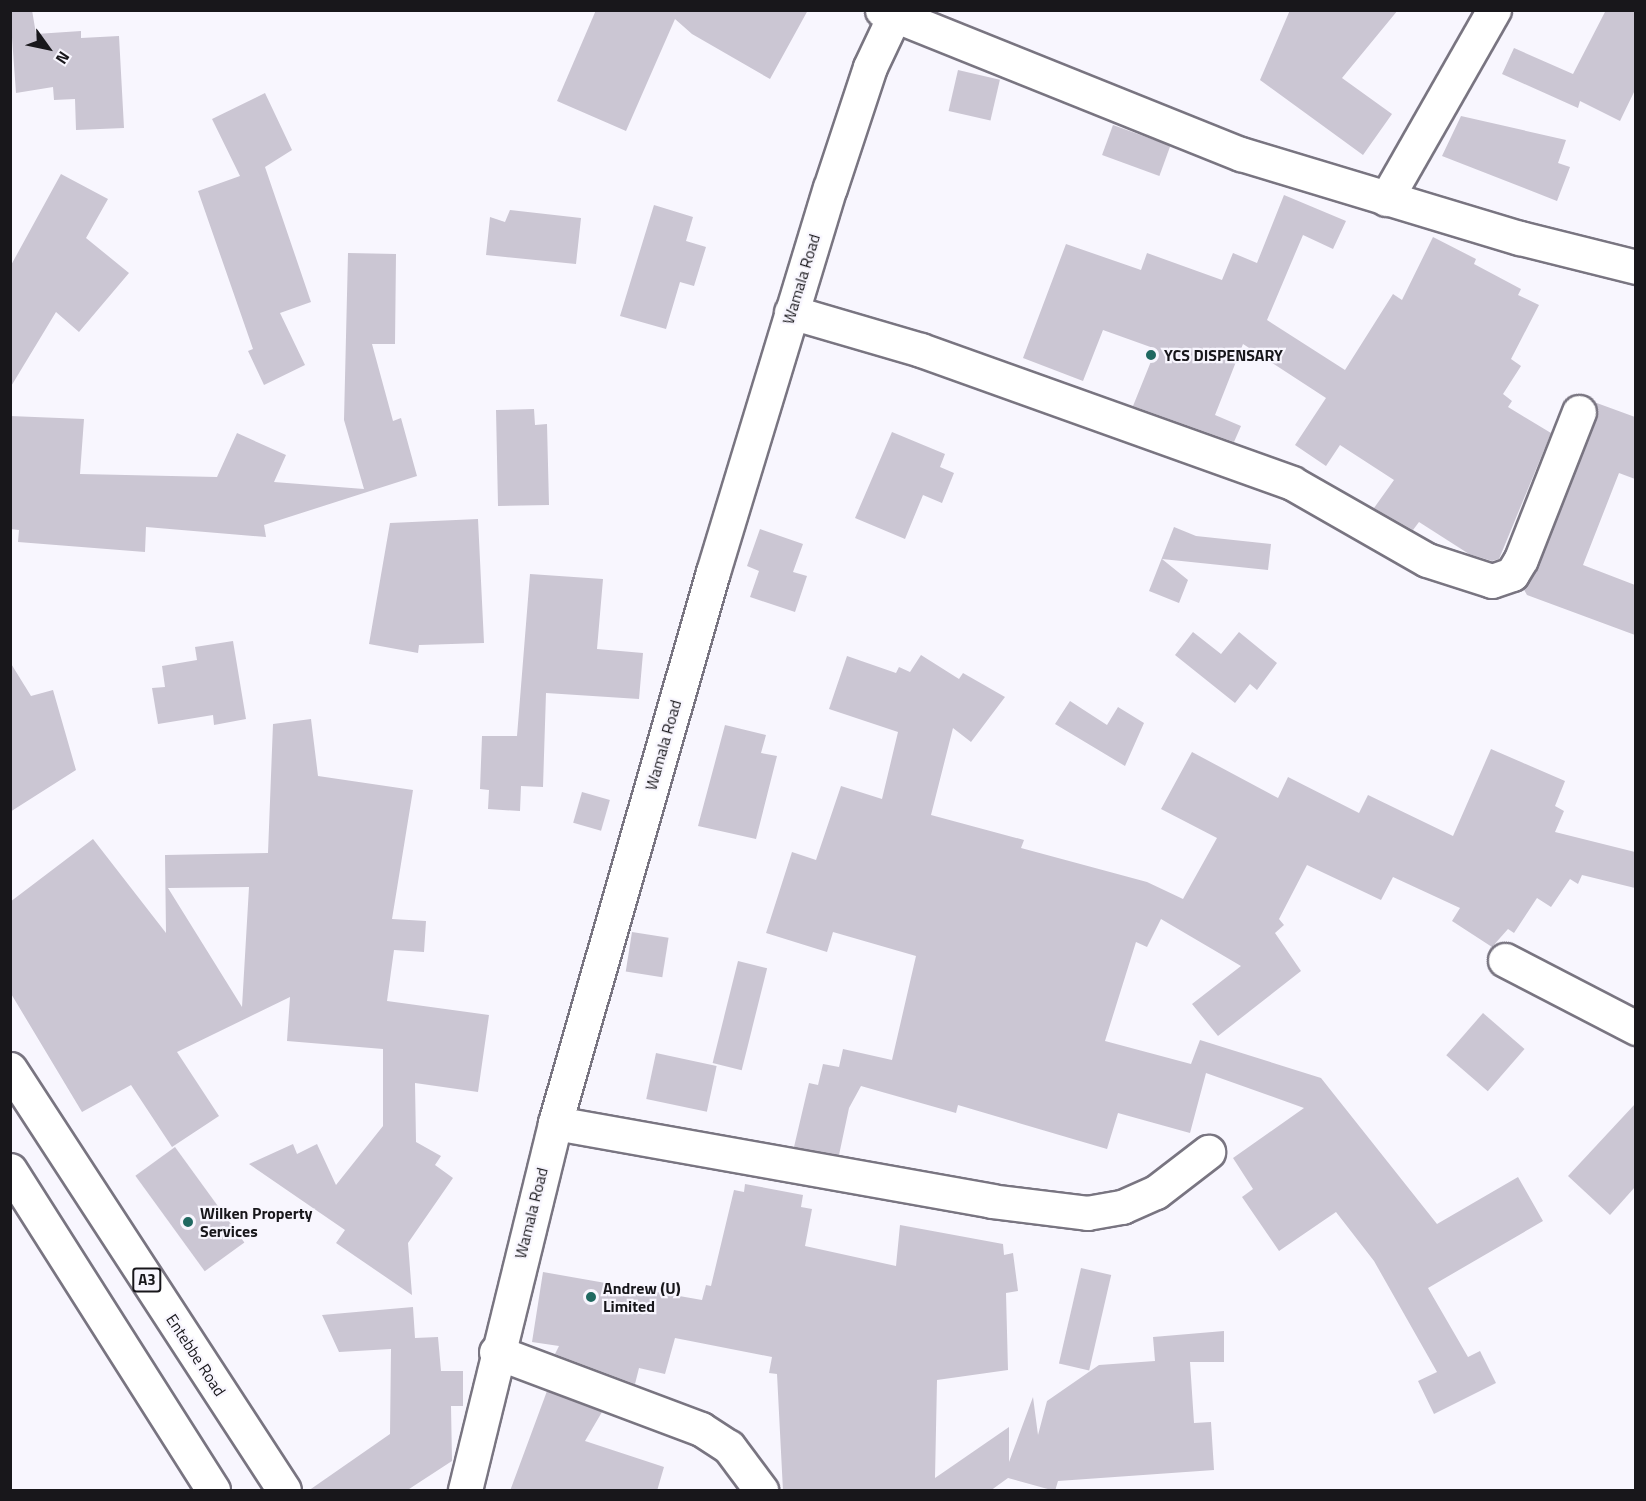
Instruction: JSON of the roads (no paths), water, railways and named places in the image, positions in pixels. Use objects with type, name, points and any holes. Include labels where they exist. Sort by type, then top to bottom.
[{"type":"street","points":[[1386,199],[1494,10]]},
{"type":"street","points":[[891,13],[1043,72],[1241,154],[1386,199],[1635,267]]},
{"type":"street","name":"Wamala Road","points":[[465,1491],[496,1352],[555,1123],[791,312],[870,67],[891,13]]},
{"type":"street","points":[[791,312],[921,350],[1292,483],[1427,560],[1492,581],[1512,574],[1521,559],[1579,412]]},
{"type":"street","points":[[1505,960],[1635,1028]]},
{"type":"street","name":"Entebbe Road","points":[[10,1069],[284,1491]]},
{"type":"street","points":[[555,1123],[991,1201],[1087,1213],[1122,1207],[1156,1192],[1208,1152]]},
{"type":"street","points":[[10,1170],[213,1491]]},
{"type":"street","points":[[496,1352],[702,1429],[729,1447],[761,1491]]},
{"type":"place","name":"YCS DISPENSARY","points":[[1151,355]]},
{"type":"place","name":"Wilken Property Services","points":[[188,1222]]},
{"type":"place","name":"Andrew (U) Limited","points":[[591,1297]]}]
